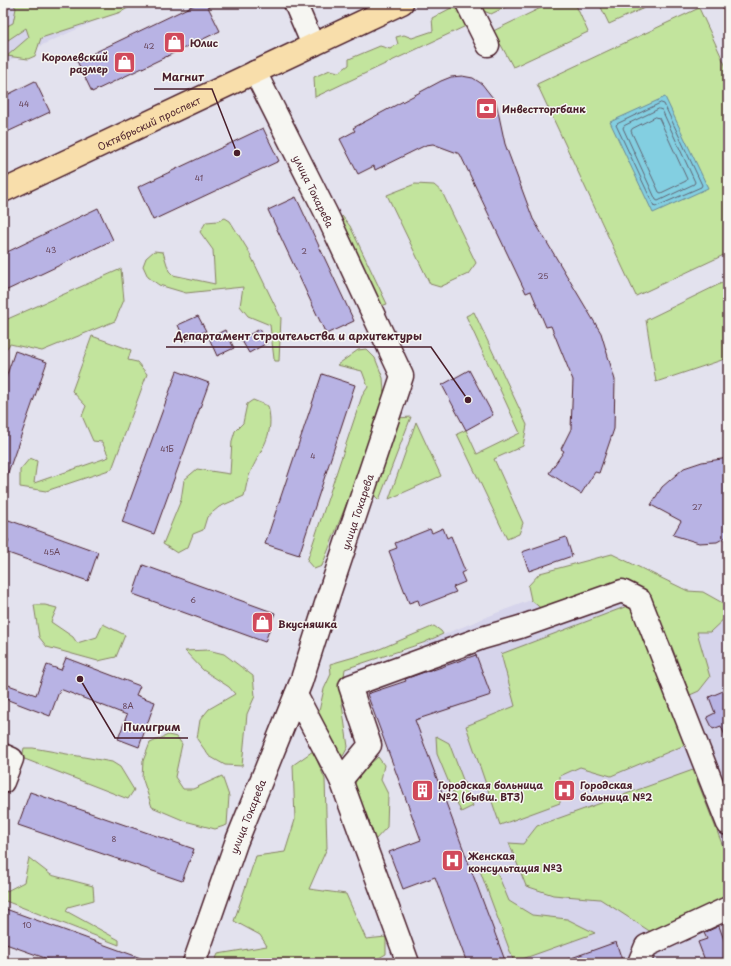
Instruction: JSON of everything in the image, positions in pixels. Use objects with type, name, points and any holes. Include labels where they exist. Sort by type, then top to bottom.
[{"type":"main road","name":"Октябрьский проспект","points":[[3,191],[402,3]]},
{"type":"street","points":[[295,3],[313,45]]},
{"type":"street","points":[[467,3],[488,45]]},
{"type":"street","name":"улица Токарева","points":[[194,963],[236,843],[296,695],[402,376],[326,213],[255,72]]},
{"type":"street","points":[[341,780],[370,745],[350,686],[482,638],[520,627],[622,591],[640,600],[728,824]]},
{"type":"street","points":[[296,695],[341,780],[408,963]]},
{"type":"street","points":[[3,782],[7,757]]},
{"type":"street","points":[[640,963],[646,946],[728,908]]},
{"type":"shaded area","points":[[3,3],[134,3],[3,63]]},
{"type":"shaded area","name":"Городская больница №2","points":[[615,568],[728,618],[728,963],[467,963],[435,877],[403,889],[389,852],[421,840],[367,694],[406,681],[402,671],[430,661],[423,643],[499,612]]},
{"type":"green space","points":[[12,3],[136,3],[121,12],[41,38],[35,56],[28,59],[7,56],[29,37],[26,28],[3,42],[3,28],[13,23],[16,8]]},
{"type":"green space","points":[[479,3],[514,3],[491,14],[479,9]]},
{"type":"green space","points":[[551,3],[575,3],[588,32],[513,67],[501,45],[487,34]]},
{"type":"green space","points":[[599,3],[655,3],[609,24]]},
{"type":"green space","points":[[453,7],[460,11],[468,25],[315,97],[314,77],[330,70],[339,72],[349,65],[349,59],[380,46],[390,49],[398,44],[396,37],[404,35],[412,38],[433,31],[432,18]]},
{"type":"green space","points":[[699,8],[728,71],[728,253],[636,296],[537,84]]},
{"type":"green space","points":[[415,184],[434,185],[442,192],[476,263],[468,274],[440,287],[430,284],[387,195]]},
{"type":"green space","points":[[342,216],[350,226],[387,304],[376,308],[339,225]]},
{"type":"green space","points":[[225,218],[230,221],[248,250],[281,318],[279,361],[275,361],[274,359],[270,325],[248,316],[240,306],[243,287],[186,293],[159,285],[148,277],[143,266],[146,258],[154,251],[163,252],[169,271],[173,275],[215,284],[213,250],[200,232],[206,222],[218,221]]},
{"type":"green space","points":[[121,269],[124,300],[115,321],[42,351],[10,344],[3,353],[3,321]]},
{"type":"green space","points":[[728,280],[728,358],[656,382],[646,320]]},
{"type":"green space","points":[[474,312],[527,425],[523,446],[494,459],[523,523],[519,534],[507,539],[457,434],[466,430],[477,454],[520,433],[466,316]]},
{"type":"green space","points":[[92,336],[131,350],[128,360],[137,362],[147,374],[112,469],[46,491],[20,487],[20,470],[30,458],[37,461],[34,483],[109,457],[102,442],[93,441],[82,416],[86,406],[72,391]]},
{"type":"green space","points":[[366,349],[375,358],[383,378],[385,405],[322,566],[314,569],[307,561],[362,396],[368,387],[362,371],[337,365],[358,350]]},
{"type":"green space","points":[[253,400],[268,406],[270,425],[269,433],[263,448],[250,474],[244,496],[219,507],[207,517],[203,530],[193,534],[188,547],[177,553],[163,544],[181,500],[184,480],[197,469],[230,474],[232,441],[235,431],[243,423],[247,404]]},
{"type":"green space","points":[[411,417],[379,500],[371,492],[398,418]]},
{"type":"green space","points":[[416,422],[441,476],[389,499]]},
{"type":"green space","points":[[612,554],[688,591],[703,592],[728,606],[728,615],[710,632],[697,632],[710,677],[699,691],[690,695],[672,647],[650,602],[626,588],[544,611],[531,600],[528,586],[540,573]]},
{"type":"green space","points":[[34,605],[45,605],[57,608],[51,622],[73,637],[77,643],[97,637],[103,624],[125,635],[116,657],[98,661],[47,647],[39,637]]},
{"type":"green space","points":[[630,605],[685,745],[611,776],[580,767],[560,776],[560,803],[500,825],[466,726],[515,706],[501,654]]},
{"type":"green space","points":[[434,626],[443,634],[423,643],[345,669],[341,697],[348,747],[343,756],[337,758],[317,720],[324,689],[331,674],[330,664],[375,651]]},
{"type":"green space","points":[[208,650],[224,654],[253,676],[255,696],[247,714],[242,766],[225,765],[209,756],[197,739],[200,720],[209,709],[235,694],[229,687],[203,670],[185,651]]},
{"type":"green space","points":[[168,735],[177,737],[182,744],[175,777],[183,789],[193,789],[222,776],[229,796],[227,825],[215,829],[185,821],[152,807],[142,777],[143,761],[150,743]]},
{"type":"green space","points":[[436,736],[449,743],[473,806],[461,812],[437,754]]},
{"type":"green space","points":[[24,748],[33,748],[112,762],[120,767],[134,790],[128,799],[22,758]]},
{"type":"green space","points":[[313,751],[325,779],[327,848],[309,889],[346,894],[366,939],[386,937],[386,954],[370,963],[214,963],[218,954],[267,946],[260,935],[234,921],[256,856],[285,852],[295,820],[293,765]]},
{"type":"green space","points":[[378,757],[384,765],[381,780],[388,794],[387,827],[375,840],[364,838],[352,791],[359,773]]},
{"type":"green space","points":[[693,770],[728,859],[728,896],[651,932],[600,899],[553,895],[526,886],[509,843],[523,844],[537,826]]},
{"type":"green space","points":[[29,858],[51,875],[93,886],[94,900],[68,907],[66,911],[119,940],[119,945],[3,900],[3,893],[24,882]]},
{"type":"green space","points":[[494,865],[509,901],[532,915],[567,919],[595,933],[514,962],[479,868]]},
{"type":"water","points":[[665,97],[708,188],[653,213],[610,122]]},
{"type":"building","points":[[198,3],[206,3],[220,31],[92,92],[77,61]]},
{"type":"building","points":[[462,76],[473,78],[482,84],[496,102],[505,144],[533,219],[601,333],[615,380],[614,429],[599,473],[595,472],[581,494],[549,473],[564,451],[561,449],[571,429],[573,380],[551,326],[546,327],[531,291],[526,293],[460,154],[433,144],[426,145],[375,170],[374,166],[358,174],[340,139],[355,131],[353,128],[441,81],[451,77]]},
{"type":"building","points":[[35,81],[50,112],[3,134],[3,97]]},
{"type":"building","points":[[263,128],[279,161],[153,220],[138,187]]},
{"type":"building","points":[[296,197],[354,321],[326,334],[268,210]]},
{"type":"building","points":[[98,208],[113,240],[3,292],[3,254]]},
{"type":"building","points":[[198,316],[206,331],[185,341],[178,325]]},
{"type":"building","points":[[260,329],[267,343],[249,353],[241,339]]},
{"type":"building","points":[[225,330],[234,348],[217,356],[209,338]]},
{"type":"building","points":[[15,351],[47,362],[5,481],[3,481],[3,386]]},
{"type":"building","points":[[469,370],[493,415],[466,430],[442,385]]},
{"type":"building","points":[[177,371],[209,383],[154,534],[122,522]]},
{"type":"building","points":[[322,374],[355,385],[299,555],[265,544]]},
{"type":"building","points":[[728,458],[728,536],[717,542],[699,543],[673,535],[681,521],[651,505],[662,487],[684,468],[702,462]]},
{"type":"building","points":[[3,518],[98,552],[88,581],[5,552],[9,540],[3,539]]},
{"type":"building","points":[[443,528],[447,538],[451,536],[465,571],[461,573],[465,582],[453,587],[456,592],[420,606],[418,600],[409,603],[389,551],[397,548],[395,543],[430,529],[432,533]]},
{"type":"building","points":[[566,537],[572,556],[529,571],[522,552]]},
{"type":"building","points":[[143,565],[275,613],[265,642],[133,594]]},
{"type":"building","name":"Городская больница №2 (бывш. ВТЗ)","points":[[476,655],[491,695],[415,720],[506,963],[467,963],[435,877],[403,889],[389,852],[421,840],[367,694],[406,681],[405,679]]},
{"type":"building","points":[[66,658],[140,686],[136,695],[155,702],[139,747],[118,739],[127,715],[60,689],[50,716],[3,698],[3,683],[36,695],[47,665],[61,670]]},
{"type":"building","points":[[728,689],[728,743],[721,726],[713,729],[707,717],[715,713],[709,697]]},
{"type":"building","points":[[30,792],[194,849],[182,881],[18,825]]},
{"type":"building","points":[[3,908],[149,961],[149,963],[59,963],[3,943]]},
{"type":"building","points":[[719,926],[728,951],[728,963],[706,963],[698,942],[707,939],[704,933]]},
{"type":"building","points":[[616,942],[623,963],[563,963],[563,961]]},
{"type":"place","name":"Юлис","points":[[174,42]]},
{"type":"place","name":"Королевский размер","points":[[124,62]]},
{"type":"place","name":"Инвестторгбанк","points":[[486,108]]},
{"type":"place","name":"Магнит","points":[[237,153]]},
{"type":"place","name":"Департамент строительства и архитектуры","points":[[468,400]]},
{"type":"place","name":"Вкусняшка","points":[[262,623]]},
{"type":"place","name":"Пилигрим","points":[[80,679]]},
{"type":"place","name":"Городская больница №2 (бывш. ВТЗ)","points":[[422,790]]},
{"type":"place","name":"Городская больница №2","points":[[565,790]]},
{"type":"place","name":"Женская консультация №3","points":[[453,861]]}]
